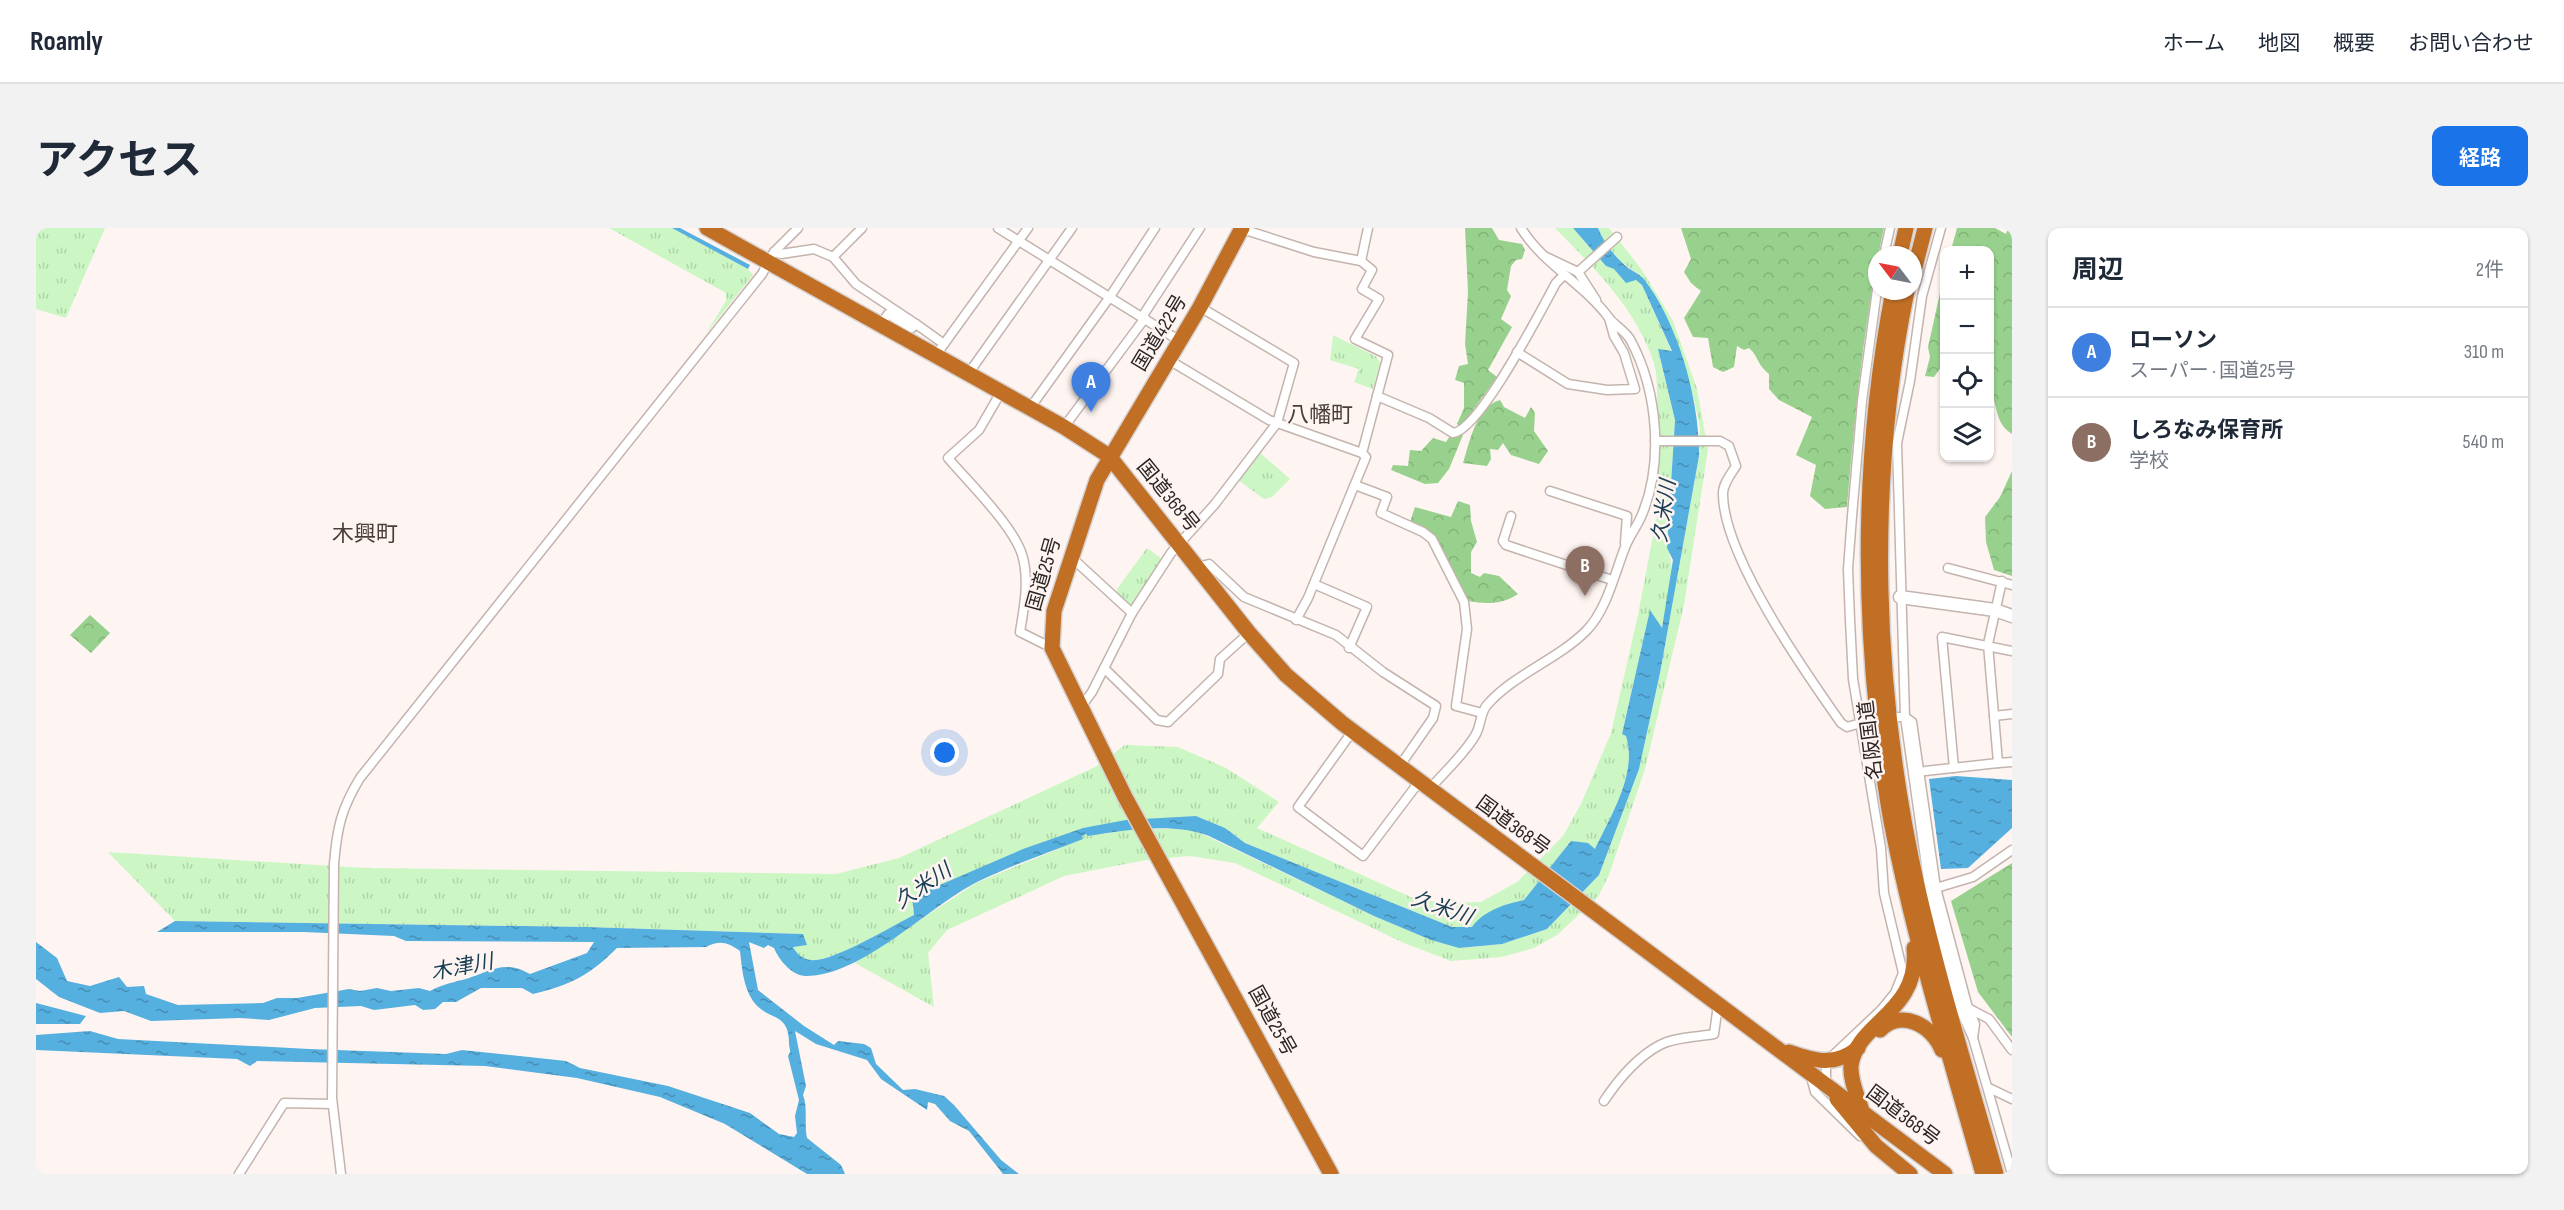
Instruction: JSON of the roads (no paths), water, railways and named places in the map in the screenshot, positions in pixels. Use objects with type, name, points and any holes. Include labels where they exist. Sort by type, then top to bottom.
[{"type":"highway","points":[[707,228],[771,257],[880,325],[940,350],[968,374],[1064,427],[1109,456]]},
{"type":"highway","points":[[1902,246],[1906,228]]},
{"type":"highway","points":[[1917,246],[1921,228]]},
{"type":"highway","points":[[1920,246],[1925,228]]},
{"type":"highway","name":"国道422号","points":[[1109,456],[1200,307],[1241,229]]},
{"type":"highway","name":"名阪国道","points":[[1892,300],[1876,408],[1868,518],[1870,635],[1879,735],[1891,819],[1906,890],[1983,1174]]},
{"type":"highway","name":"名阪国道","points":[[1906,300],[1884,466],[1882,632],[1892,737],[1906,834],[1917,886],[1996,1174]]},
{"type":"highway","name":"国道368号","points":[[1109,456],[1249,633],[1286,675],[1352,732],[1945,1174]]},
{"type":"highway","name":"国道25号","points":[[1109,456],[1097,480],[1070,556],[1054,610],[1052,648],[1131,807],[1331,1174]]},
{"type":"highway","points":[[1772,1046],[1826,1062],[1839,1060],[1858,1048],[1902,999],[1913,976],[1915,960],[1913,938],[1887,815],[1879,735]]},
{"type":"highway","points":[[1902,1142],[1862,1093],[1855,1069],[1861,1051],[1871,1039],[1889,1023],[1902,1020],[1922,1025],[1941,1046],[1964,1122],[1978,1158]]},
{"type":"highway","points":[[1954,1027],[1969,1057],[2005,1174]]},
{"type":"highway","points":[[1858,1048],[1852,1061],[1851,1075],[1862,1111]]},
{"type":"highway","points":[[1826,1084],[1876,1146],[1910,1174]]},
{"type":"street","points":[[341,1174],[332,1101],[336,833],[341,813],[360,778],[762,274],[771,257],[798,228]]},
{"type":"street","points":[[833,257],[862,228]]},
{"type":"street","points":[[998,228],[1180,341]]},
{"type":"street","points":[[771,257],[814,249],[833,257],[856,284],[916,324],[940,350],[1028,228]]},
{"type":"street","points":[[968,374],[1051,261],[1072,228]]},
{"type":"street","points":[[1030,408],[1109,298],[1155,228]]},
{"type":"street","points":[[1064,427],[1144,317],[1200,228]]},
{"type":"street","points":[[1361,261],[1368,228]]},
{"type":"street","points":[[1517,352],[1568,384],[1607,390],[1635,389],[1624,353],[1614,336],[1604,308],[1563,276],[1541,254],[1521,228]]},
{"type":"street","points":[[1886,246],[1890,228]]},
{"type":"street","points":[[1941,228],[1922,296],[1911,381],[1897,443],[1902,717],[1930,893],[1961,1011],[1973,1038],[1989,1088],[2012,1174]]},
{"type":"street","points":[[1241,229],[1314,252],[1361,261],[1372,270],[1362,289],[1379,299],[1355,339],[1388,355],[1362,453]]},
{"type":"street","points":[[1578,272],[1617,237]]},
{"type":"street","points":[[1541,254],[1578,272],[1597,303]]},
{"type":"street","points":[[1377,396],[1429,418],[1453,433],[1459,433],[1488,401],[1556,283],[1563,276]]},
{"type":"street","points":[[1826,1084],[1826,1062],[1881,1010],[1895,993],[1903,973],[1884,893],[1881,848],[1852,679],[1848,569],[1862,401],[1876,300]]},
{"type":"street","points":[[1081,707],[1132,613],[1179,543],[1215,504],[1277,423],[1294,363],[1200,307]]},
{"type":"street","points":[[880,325],[888,314],[912,328],[916,324]]},
{"type":"street","points":[[1352,732],[1298,807],[1363,856],[1424,786],[1475,736],[1482,714],[1493,699],[1586,631],[1641,517],[1649,492],[1655,441],[1648,389],[1636,353],[1629,337],[1608,318]]},
{"type":"street","points":[[1168,360],[1277,423],[1362,453],[1366,457],[1314,584],[1296,620]]},
{"type":"street","points":[[1001,392],[979,430],[948,458],[1012,534],[1023,556],[1026,573],[1020,632],[1052,648]]},
{"type":"street","points":[[1655,441],[1720,441],[1729,446],[1734,454],[1736,466],[1723,488],[1725,511],[1737,549],[1770,614],[1841,723],[1847,726],[1868,721]]},
{"type":"street","points":[[1355,485],[1388,497],[1381,513],[1414,527],[1432,539],[1456,584],[1466,612],[1467,629],[1456,706],[1482,714]]},
{"type":"street","points":[[1550,490],[1627,516],[1624,549]]},
{"type":"street","points":[[1510,516],[1503,541],[1506,545],[1612,580]]},
{"type":"street","points":[[1070,556],[1132,613]]},
{"type":"street","points":[[1197,567],[1209,564],[1244,597],[1336,635],[1436,706],[1433,718],[1399,767]]},
{"type":"street","points":[[1948,567],[2012,585]]},
{"type":"street","points":[[1998,764],[1988,644],[2002,581]]},
{"type":"street","points":[[1314,584],[1367,607],[1352,647]]},
{"type":"street","points":[[1900,597],[1995,610],[2012,616]]},
{"type":"street","points":[[1104,668],[1157,720],[1168,722],[1218,674],[1220,659],[1249,633]]},
{"type":"street","points":[[1954,768],[1942,638],[1988,644],[2012,651]]},
{"type":"street","points":[[1994,716],[2012,714]]},
{"type":"street","points":[[1902,717],[1912,722],[1936,888],[1968,1008],[1975,1024],[1973,1038]]},
{"type":"street","points":[[1926,771],[2012,762]]},
{"type":"street","points":[[1936,888],[1973,877],[2012,850]]},
{"type":"street","points":[[1604,1101],[1616,1083],[1641,1058],[1661,1044],[1714,1034],[1718,1005]]},
{"type":"street","points":[[1968,1008],[1989,1019],[2012,1050]]},
{"type":"street","points":[[1810,1072],[1815,1092],[1902,1174]]},
{"type":"street","points":[[1989,1088],[2012,1099]]},
{"type":"street","points":[[239,1174],[284,1103],[332,1101]]},
{"type":"water","points":[[672,228],[680,228],[750,265],[748,269]]},
{"type":"water","points":[[1573,228],[1598,228],[1614,254],[1628,268],[1643,278],[1667,317],[1691,387],[1696,411],[1699,456],[1660,673],[1639,769],[1599,875],[1547,929],[1502,944],[1459,948],[1431,940],[1374,916],[1209,836],[1181,829],[1150,828],[1088,836],[1086,834],[1082,836],[1083,839],[990,876],[958,893],[872,953],[827,973],[801,975],[791,970],[783,962],[774,948],[768,945],[764,948],[749,942],[758,990],[804,1026],[834,1045],[838,1041],[864,1044],[871,1048],[876,1064],[903,1090],[915,1089],[944,1096],[1001,1160],[1019,1174],[1003,1174],[969,1131],[950,1121],[935,1104],[928,1102],[927,1110],[881,1079],[867,1060],[816,1044],[795,1031],[806,1086],[803,1095],[807,1138],[841,1165],[845,1174],[807,1174],[725,1124],[660,1097],[577,1078],[485,1066],[257,1061],[250,1066],[237,1059],[36,1050],[36,1035],[90,1031],[118,1039],[446,1054],[462,1050],[566,1061],[580,1068],[668,1086],[750,1113],[779,1134],[794,1137],[797,1133],[795,1116],[799,1100],[788,1056],[790,1051],[788,1033],[781,1021],[765,1012],[753,1001],[745,983],[740,951],[727,944],[715,943],[706,947],[617,948],[589,972],[558,987],[533,994],[522,988],[481,988],[456,1002],[443,1002],[435,1009],[423,1010],[415,1005],[374,1010],[361,1006],[315,1008],[269,1020],[240,1018],[151,1021],[124,1011],[100,1013],[59,997],[36,979],[36,942],[57,958],[67,981],[90,986],[119,977],[127,987],[144,986],[146,994],[178,1005],[263,1003],[277,998],[297,998],[349,989],[360,991],[377,988],[391,991],[419,988],[430,991],[496,968],[512,967],[530,974],[587,953],[594,942],[406,941],[394,936],[304,932],[157,932],[175,921],[586,927],[803,934],[807,945],[793,947],[800,956],[811,960],[847,950],[914,915],[912,897],[1023,849],[1083,828],[1126,820],[1196,816],[1225,828],[1245,843],[1452,927],[1472,927],[1488,912],[1524,900],[1571,841],[1588,843],[1595,849],[1615,809],[1628,765],[1629,750],[1626,736],[1622,734],[1650,610],[1662,628],[1673,560],[1667,548],[1675,420],[1658,349],[1672,351],[1642,285],[1636,280],[1626,283],[1614,269],[1606,266]]},
{"type":"water","points":[[1956,776],[2012,780],[2012,828],[1968,868],[1941,869],[1929,779]]},
{"type":"water","points":[[36,1003],[86,1016],[80,1024],[36,1024]]},
{"type":"place","name":"ローソン","points":[[1091,412]]},
{"type":"place","name":"しろなみ保育所","points":[[1585,596]]},
{"type":"district","name":"八幡町","points":[[1320,415]]},
{"type":"district","name":"木興町","points":[[365,534]]},
{"type":"water label","name":"久米川","points":[[1664,511]]},
{"type":"water label","name":"久米川","points":[[923,886]]},
{"type":"water label","name":"久米川","points":[[1442,908]]},
{"type":"water label","name":"木津川","points":[[462,967]]}]
